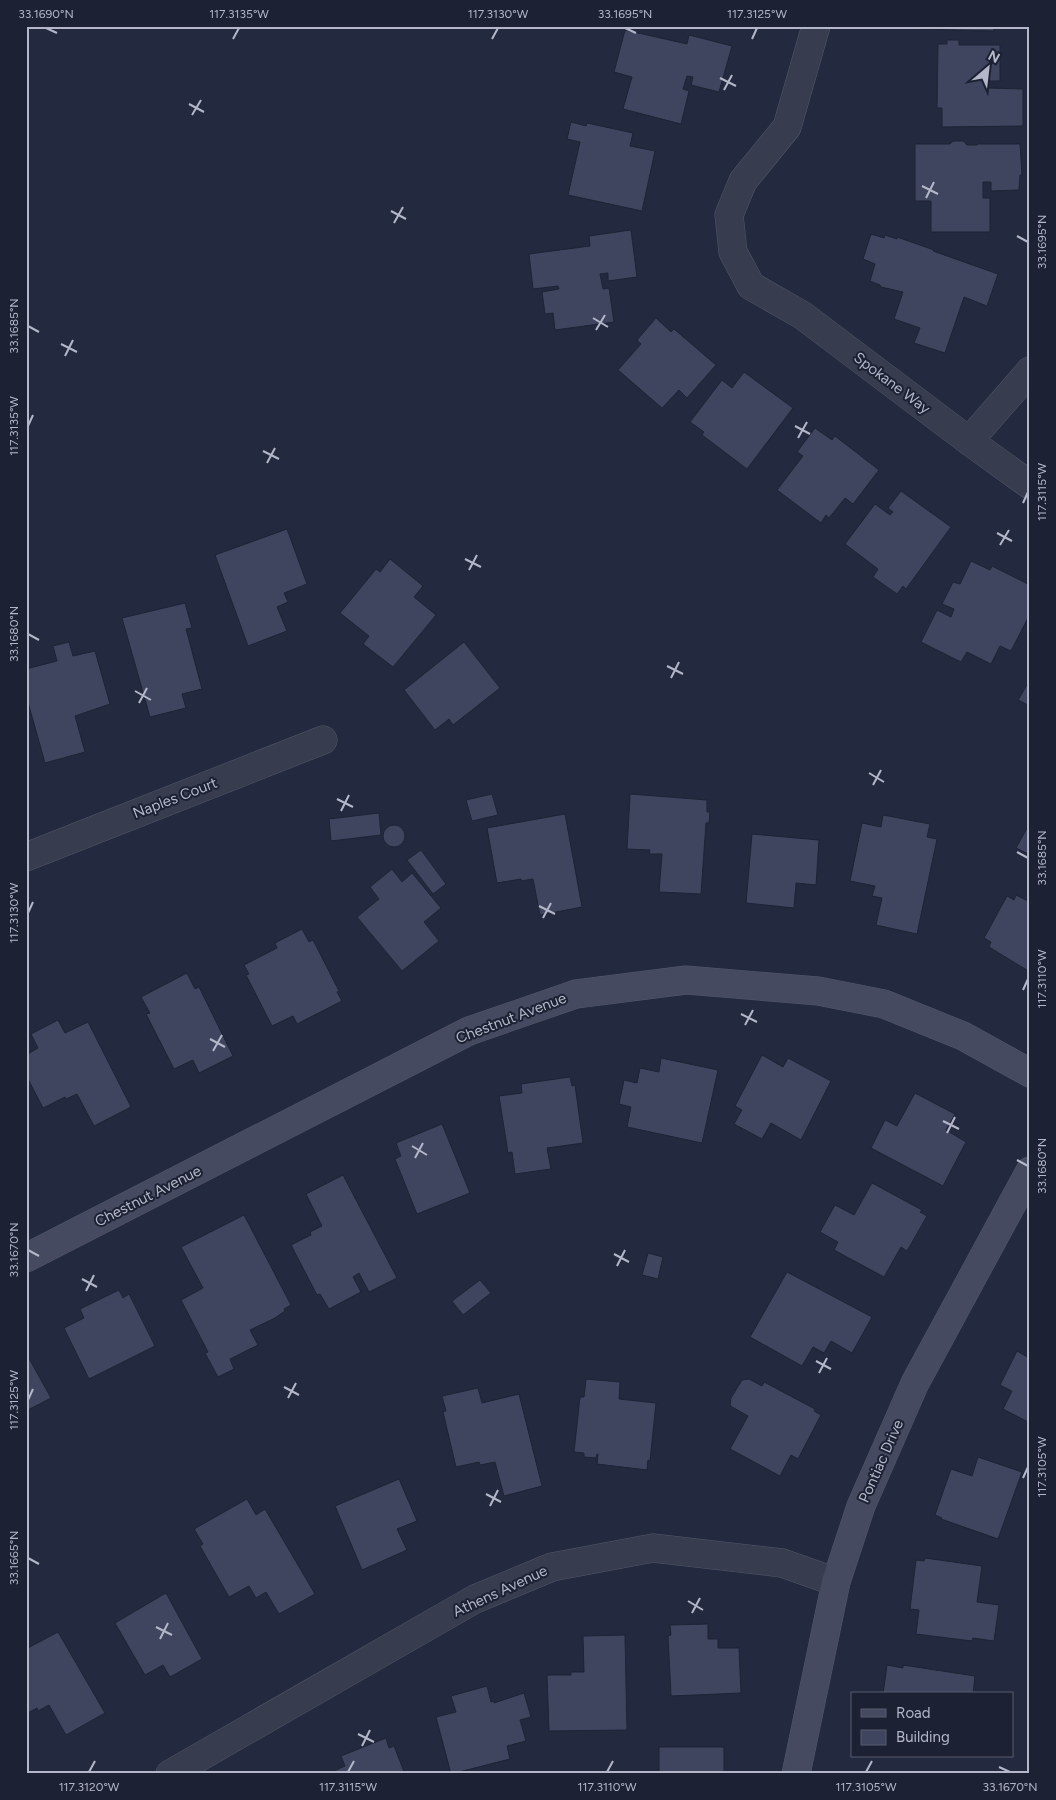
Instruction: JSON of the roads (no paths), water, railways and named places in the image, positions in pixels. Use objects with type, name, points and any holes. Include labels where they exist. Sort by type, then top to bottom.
[{"type":"street","name":"Spokane Way","points":[[816,26],[788,127],[743,181],[729,215],[733,252],[751,286],[802,315],[968,441],[1030,485]]},
{"type":"street","points":[[968,441],[1030,371]]},
{"type":"street","name":"Naples Court","points":[[26,857],[323,740]]},
{"type":"street","name":"Chestnut Avenue","points":[[26,1258],[469,1031],[576,994],[686,980],[818,992],[884,1004],[962,1036],[1030,1073]]},
{"type":"street","name":"Pontiac Drive","points":[[796,1774],[836,1582],[861,1506],[915,1383],[1030,1171]]},
{"type":"street","name":"Athens Avenue","points":[[170,1774],[475,1599],[552,1567],[653,1548],[782,1563],[836,1582]]}]
